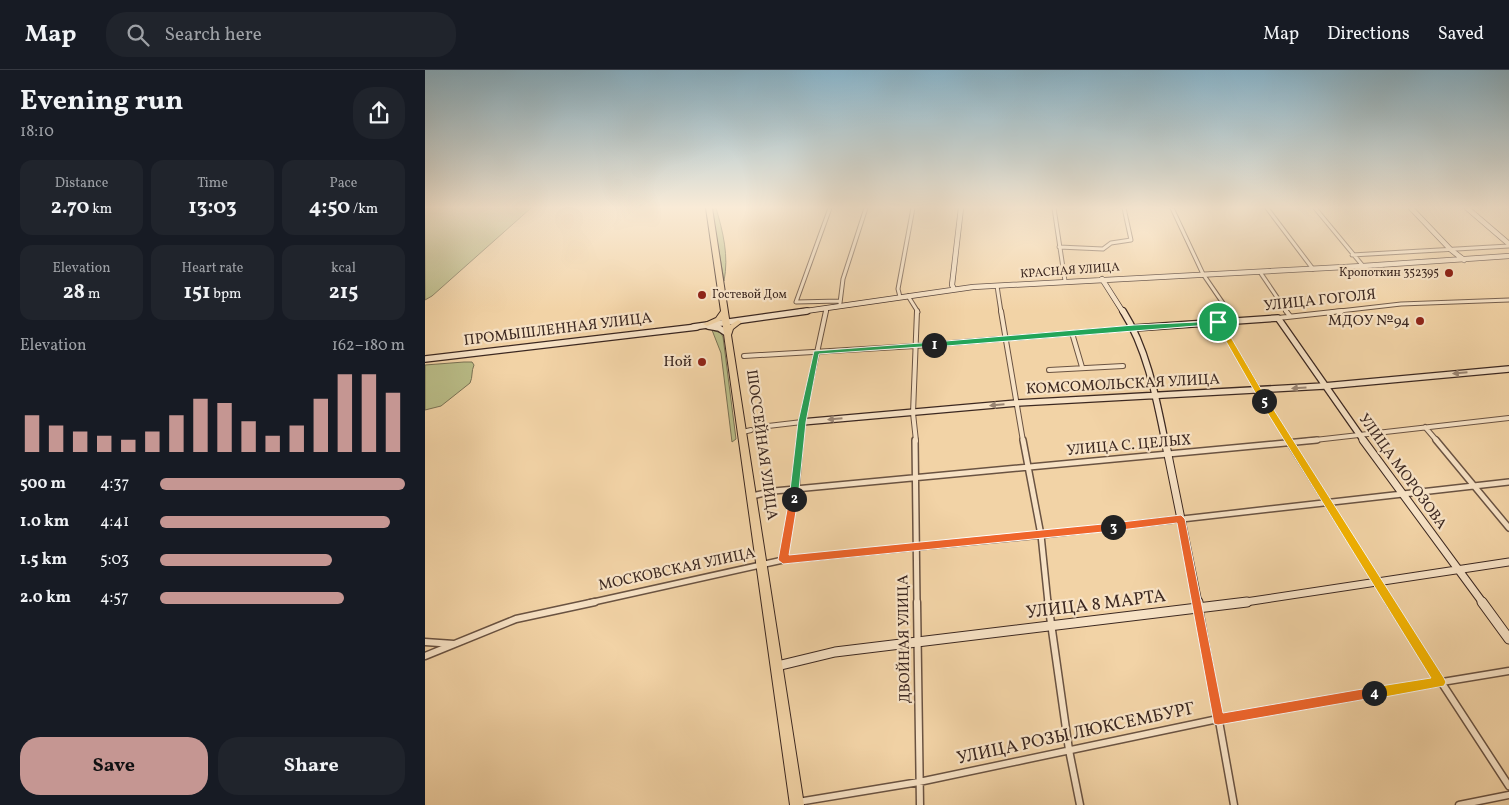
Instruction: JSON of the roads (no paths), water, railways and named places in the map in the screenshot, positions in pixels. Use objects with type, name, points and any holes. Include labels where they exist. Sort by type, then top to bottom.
[{"type":"highway","name":"ШОССЕЙНАЯ УЛИЦА","points":[[714,242],[728,334],[747,431],[752,496],[797,804]]},
{"type":"highway","points":[[707,325],[719,320],[725,310]]},
{"type":"highway","points":[[728,334],[733,325],[741,320]]},
{"type":"main road","points":[[953,289],[957,242]]},
{"type":"main road","points":[[1443,242],[1464,260]]},
{"type":"main road","name":"КРАСНАЯ УЛИЦА","points":[[693,327],[953,289],[1102,278],[1260,272],[1509,256]]},
{"type":"main road","points":[[1102,278],[1134,328],[1156,396],[1199,609]]},
{"type":"main road","points":[[725,310],[730,315],[741,320]]},
{"type":"main road","name":"УЛИЦА МОРОЗОВА","points":[[1277,318],[1359,436],[1509,639]]},
{"type":"main road","points":[[707,325],[719,328],[728,334]]},
{"type":"main road","name":"ПРОМЫШЛЕННАЯ УЛИЦА","points":[[425,359],[693,327]]},
{"type":"main road","name":"КОМСОМОЛЬСКАЯ УЛИЦА","points":[[802,422],[1017,403],[1258,391],[1509,369]]},
{"type":"main road","name":"УЛИЦА 8 МАРТА","points":[[777,666],[835,652],[1199,609],[1509,562]]},
{"type":"street","points":[[818,242],[796,302],[840,304],[843,279],[855,242]]},
{"type":"street","points":[[900,297],[898,289],[907,242]]},
{"type":"street","points":[[1059,242],[1065,281]]},
{"type":"street","points":[[1059,246],[1103,249],[1111,242]]},
{"type":"street","points":[[1188,242],[1203,274],[1235,322]]},
{"type":"street","points":[[1293,242],[1313,269]]},
{"type":"street","points":[[1342,242],[1363,266]]},
{"type":"street","points":[[1352,255],[1451,251],[1509,245]]},
{"type":"street","points":[[1260,272],[1290,316]]},
{"type":"street","points":[[997,286],[1041,535],[1051,627],[1069,750],[1080,805]]},
{"type":"street","name":"ДВОЙНАЯ УЛИЦА","points":[[908,296],[918,312],[913,412],[917,457],[915,546],[920,805]]},
{"type":"street","name":"УЛИЦА ГОГОЛЯ","points":[[744,356],[915,346],[1134,328],[1235,322],[1401,304],[1509,300]]},
{"type":"street","points":[[783,560],[796,488],[802,422],[827,308]]},
{"type":"street","points":[[1218,322],[1326,502],[1440,682],[1509,786]]},
{"type":"street","points":[[1072,333],[1083,367]]},
{"type":"street","points":[[1049,370],[1123,366]]},
{"type":"street","name":"УЛИЦА С. ЦЕЛЫХ","points":[[752,496],[774,490],[916,479],[1169,455],[1359,436],[1509,418]]},
{"type":"street","name":"КОМСОМОЛЬСКАЯ УЛИЦА","points":[[768,426],[802,422]]},
{"type":"street","points":[[1425,427],[1509,528]]},
{"type":"street","name":"МОСКОВСКАЯ УЛИЦА","points":[[425,656],[516,619],[783,560],[1041,535],[1509,482]]},
{"type":"street","points":[[1199,609],[1234,805]]},
{"type":"street","points":[[425,642],[455,644]]},
{"type":"street","name":"УЛИЦА РОЗЫ ЛЮКСЕМБУРГ","points":[[797,804],[919,782],[1218,719],[1509,671]]},
{"type":"street","points":[[1459,805],[1509,795]]},
{"type":"place","name":"Кропоткин 352395","points":[[1449,273]]},
{"type":"place","name":"Гостевой Дом","points":[[702,295]]},
{"type":"place","name":"МДОУ №94","points":[[1420,321]]},
{"type":"place","name":"Ной","points":[[702,362]]}]
